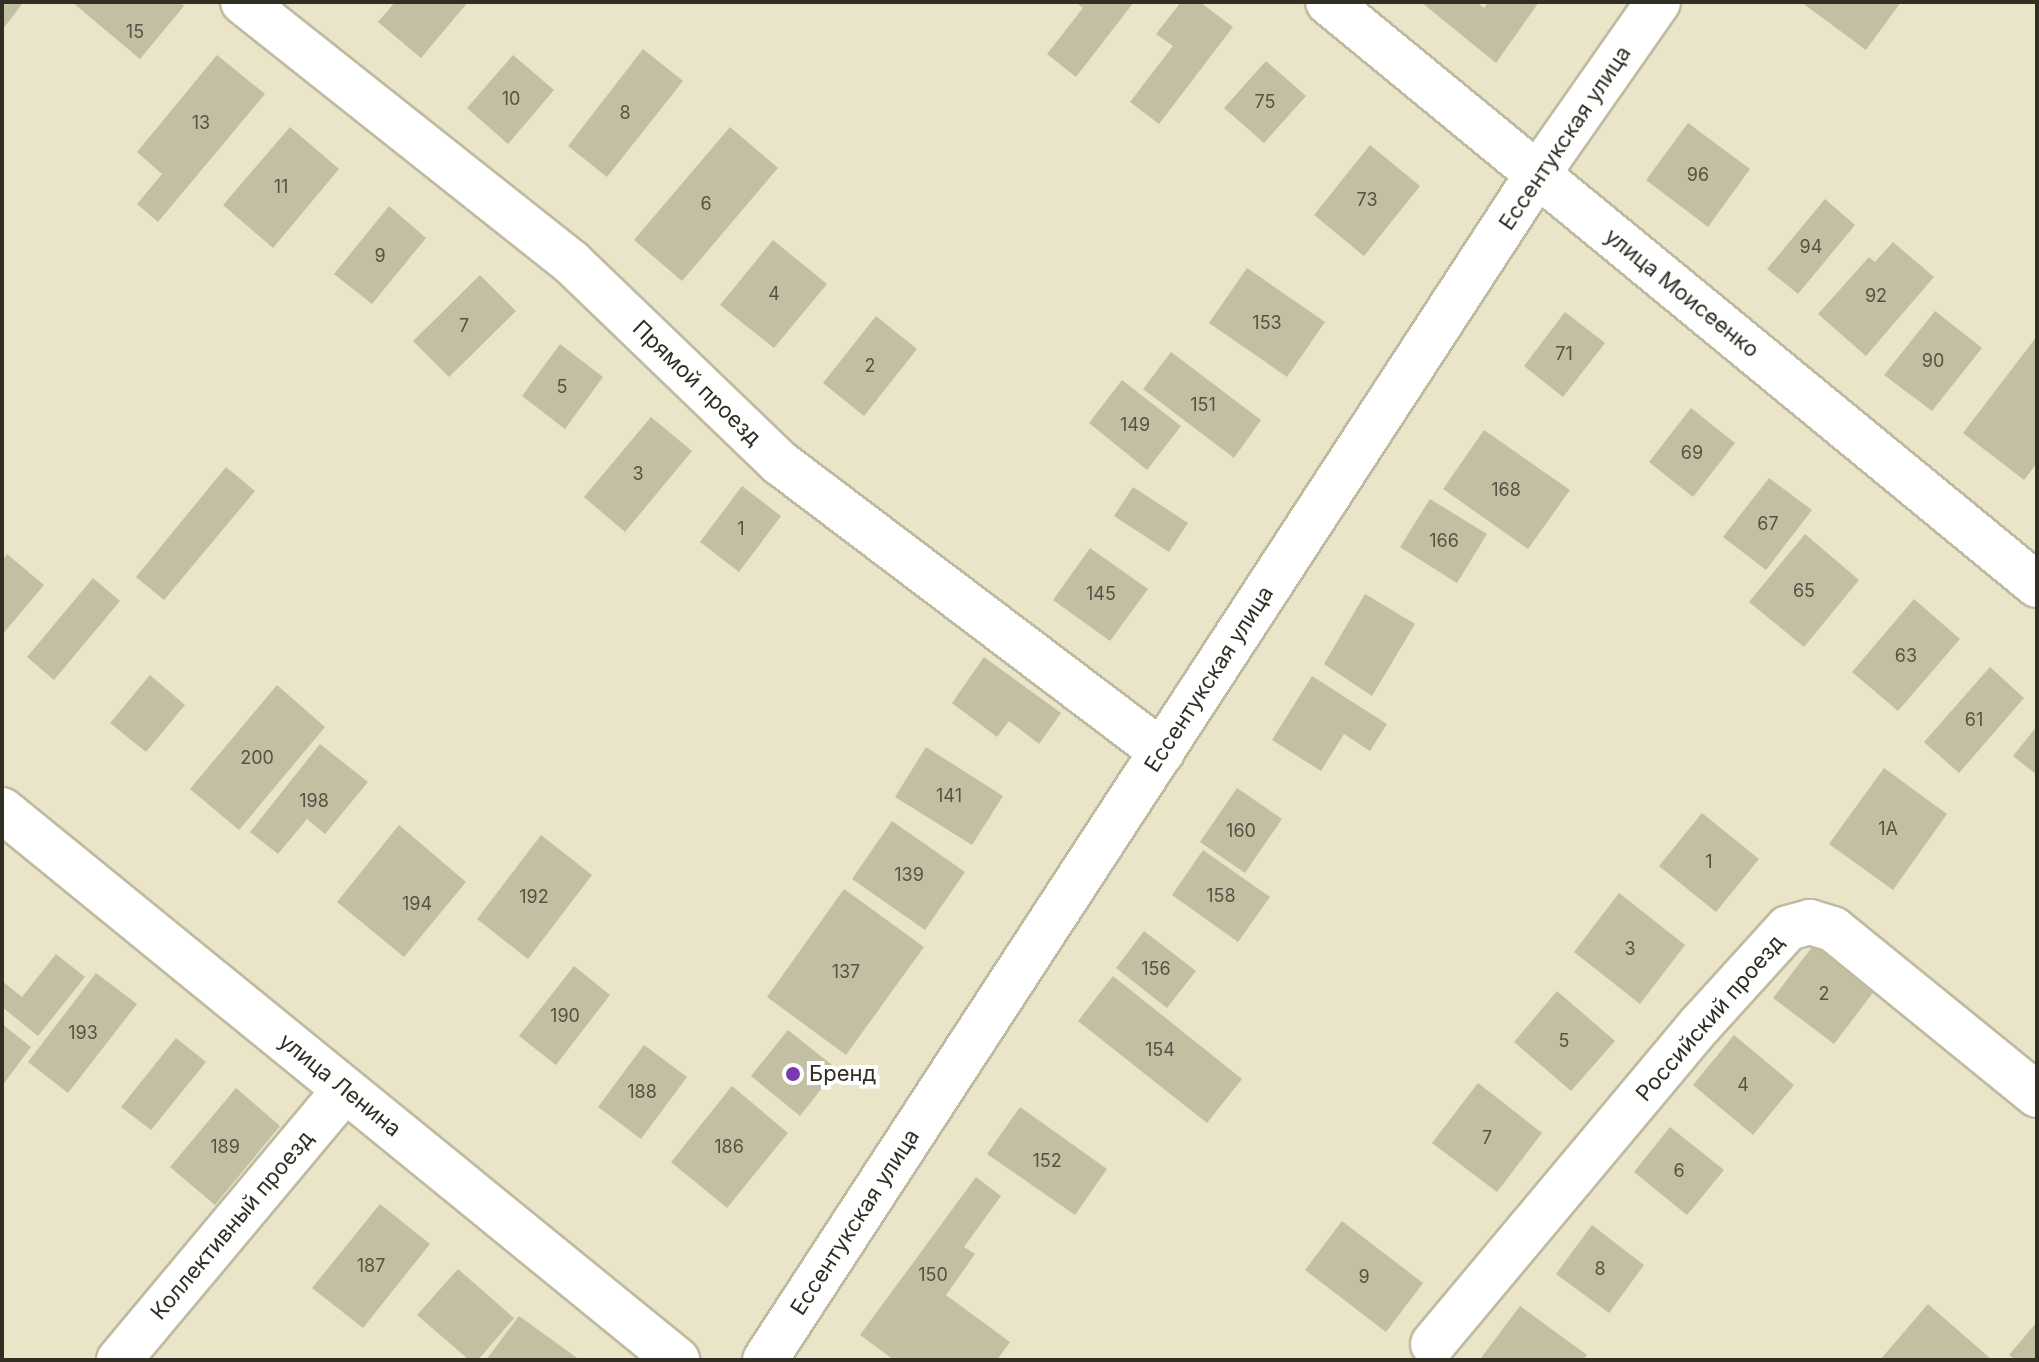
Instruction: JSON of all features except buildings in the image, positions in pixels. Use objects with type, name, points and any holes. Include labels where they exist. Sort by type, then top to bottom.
[{"type":"street","name":"Прямой проезд","points":[[243,2],[571,262],[780,463],[1162,752]]},
{"type":"street","name":"улица Моисеенко","points":[[1328,2],[2037,585]]},
{"type":"street","name":"Ессентукская улица","points":[[765,1360],[1537,175],[1658,2]]},
{"type":"street","name":"улица Ленина","points":[[2,810],[677,1360]]},
{"type":"street","name":"Российский проезд","points":[[1433,1344],[1699,1026],[1788,928],[1810,922],[1833,929],[2037,1095]]},
{"type":"street","name":"Коллективный проезд","points":[[119,1360],[345,1090]]},
{"type":"place","name":"Бренд","points":[[793,1074]]}]
